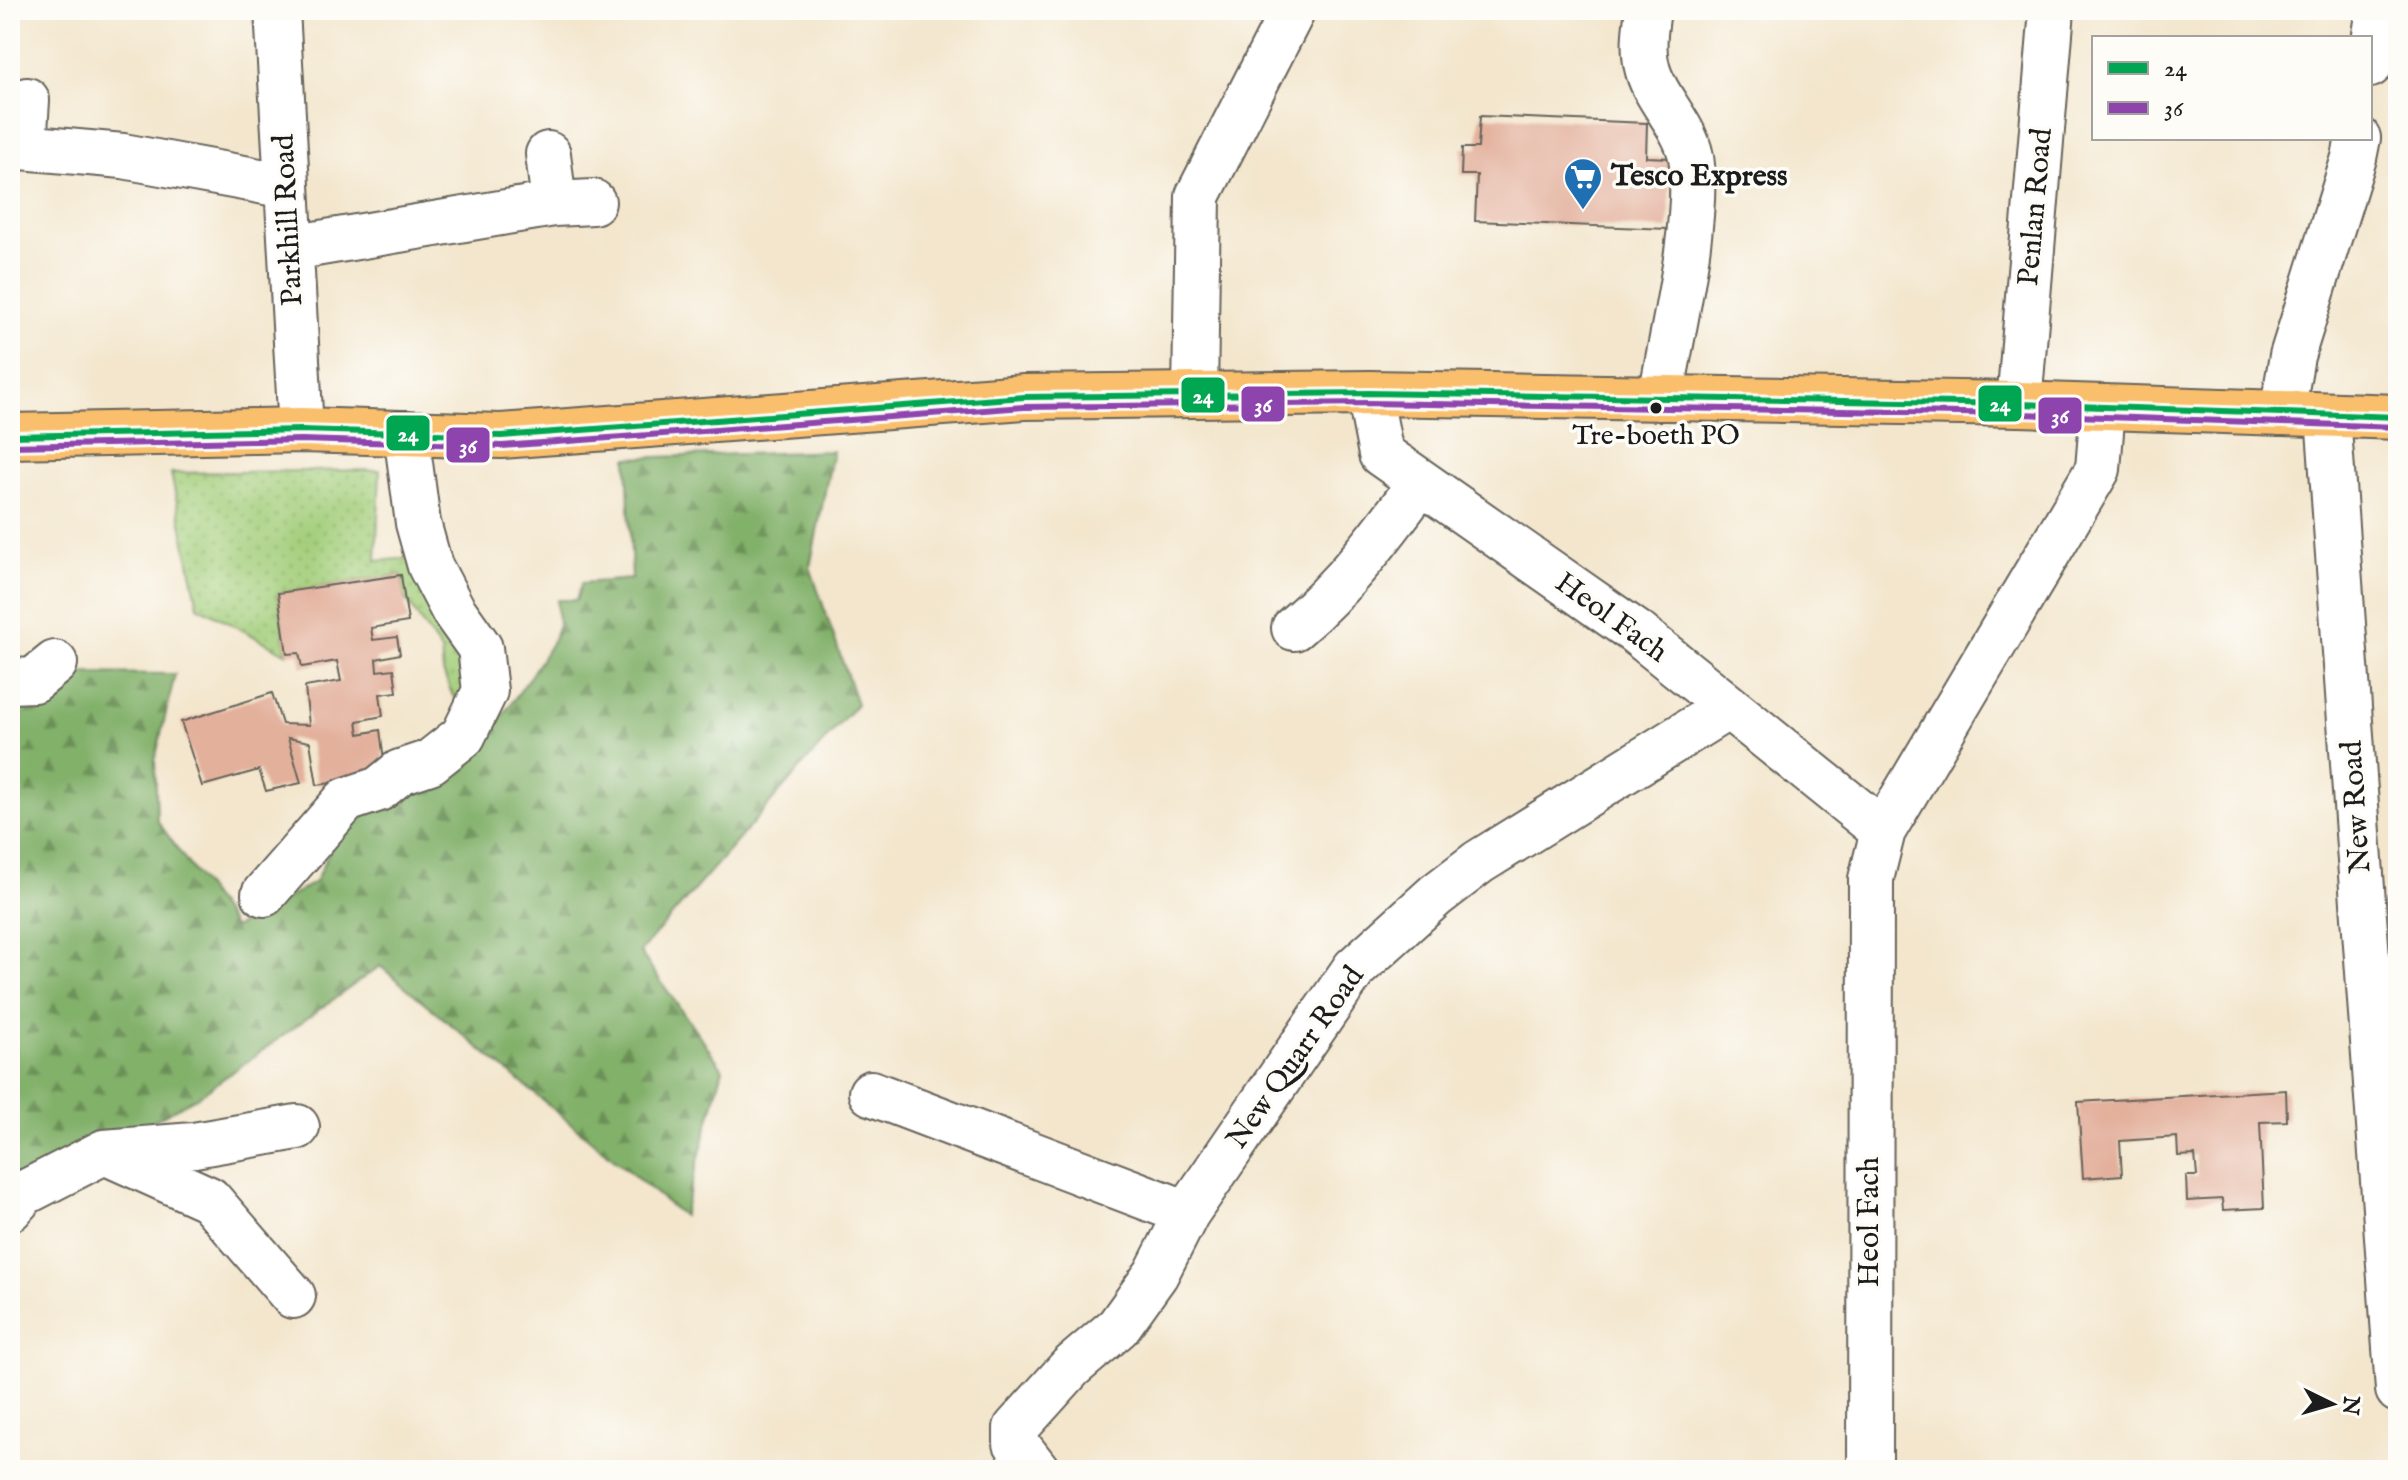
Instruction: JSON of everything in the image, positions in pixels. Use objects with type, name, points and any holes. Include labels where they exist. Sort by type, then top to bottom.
[{"type":"main road","points":[[10,436],[301,430],[501,436],[1024,397],[1369,393],[2019,404],[2398,417]]},
{"type":"street","name":"Parkhill Road","points":[[277,10],[301,430]]},
{"type":"street","points":[[1648,10],[1644,36],[1648,72],[1678,125],[1692,162],[1690,225],[1661,398]]},
{"type":"street","name":"Penlan Road","points":[[2019,404],[2052,10]]},
{"type":"street","points":[[2372,53],[2379,10]]},
{"type":"street","points":[[1195,395],[1198,196],[1292,12]]},
{"type":"street","points":[[27,100],[17,146],[123,156],[287,186]]},
{"type":"street","points":[[2282,413],[2292,356],[2358,140]]},
{"type":"street","points":[[291,248],[573,203],[548,154]]},
{"type":"street","name":"Heol Fach","points":[[1369,393],[1381,454],[1637,633],[1883,831]]},
{"type":"street","name":"Heol Fach","points":[[1870,1470],[1871,879],[1883,831],[2098,469],[2103,407]]},
{"type":"street","name":"New Road","points":[[2328,415],[2398,1390]]},
{"type":"street","points":[[264,894],[346,800],[379,789],[400,772],[430,762],[463,736],[485,691],[480,648],[453,610],[430,566],[418,523],[406,433]]},
{"type":"street","points":[[1294,628],[1319,606],[1377,542],[1421,482]]},
{"type":"street","points":[[10,681],[34,680],[55,663]]},
{"type":"street","name":"New Quarr Road","points":[[1037,1470],[1016,1443],[1016,1428],[1071,1367],[1118,1327],[1156,1274],[1187,1213],[1355,968],[1436,895],[1479,862],[1728,707]]},
{"type":"street","points":[[871,1093],[1187,1213]]},
{"type":"street","points":[[10,1209],[24,1193],[104,1152],[194,1145],[297,1127]]},
{"type":"street","points":[[104,1152],[209,1199],[293,1296]]},
{"type":"green space","points":[[833,451],[810,567],[857,704],[640,952],[723,1069],[683,1216],[380,966],[196,1098],[10,1197],[10,684],[55,673],[175,674],[155,760],[157,820],[234,928],[315,882],[346,817],[382,808],[414,794],[470,752],[515,699],[554,638],[558,627],[557,600],[576,600],[582,583],[632,579],[627,458]]},
{"type":"green space","points":[[380,470],[376,561],[410,558],[471,679],[459,700],[453,696],[443,672],[441,651],[404,597],[401,575],[278,593],[287,654],[198,606],[171,473]]},
{"type":"building","points":[[1480,116],[1647,123],[1646,157],[1671,158],[1668,229],[1475,221],[1477,175],[1461,175],[1462,148],[1478,148]]},
{"type":"building","points":[[401,575],[408,622],[371,628],[373,640],[397,637],[400,654],[376,659],[377,671],[394,669],[397,692],[380,694],[383,716],[357,721],[359,734],[380,730],[386,775],[317,785],[310,742],[288,738],[301,783],[266,791],[259,770],[202,786],[181,722],[272,693],[282,724],[309,725],[305,687],[341,681],[337,661],[302,667],[299,653],[287,654],[278,593]]},
{"type":"building","points":[[2286,1090],[2287,1121],[2260,1122],[2264,1208],[2223,1210],[2222,1199],[2187,1201],[2186,1176],[2197,1176],[2195,1155],[2178,1156],[2177,1137],[2120,1141],[2122,1175],[2083,1178],[2078,1102]]},
{"type":"transit line","name":"24","points":[[10,436],[301,430],[501,436],[1024,397],[1369,393],[2019,404],[2398,417]]},
{"type":"transit line","name":"36","points":[[10,446],[301,440],[502,446],[1024,407],[1369,403],[2019,414],[2398,427]]},
{"type":"place","name":"Tesco Express","points":[[1583,211]]},
{"type":"place","name":"Tre-boeth PO","points":[[1656,408]]}]
